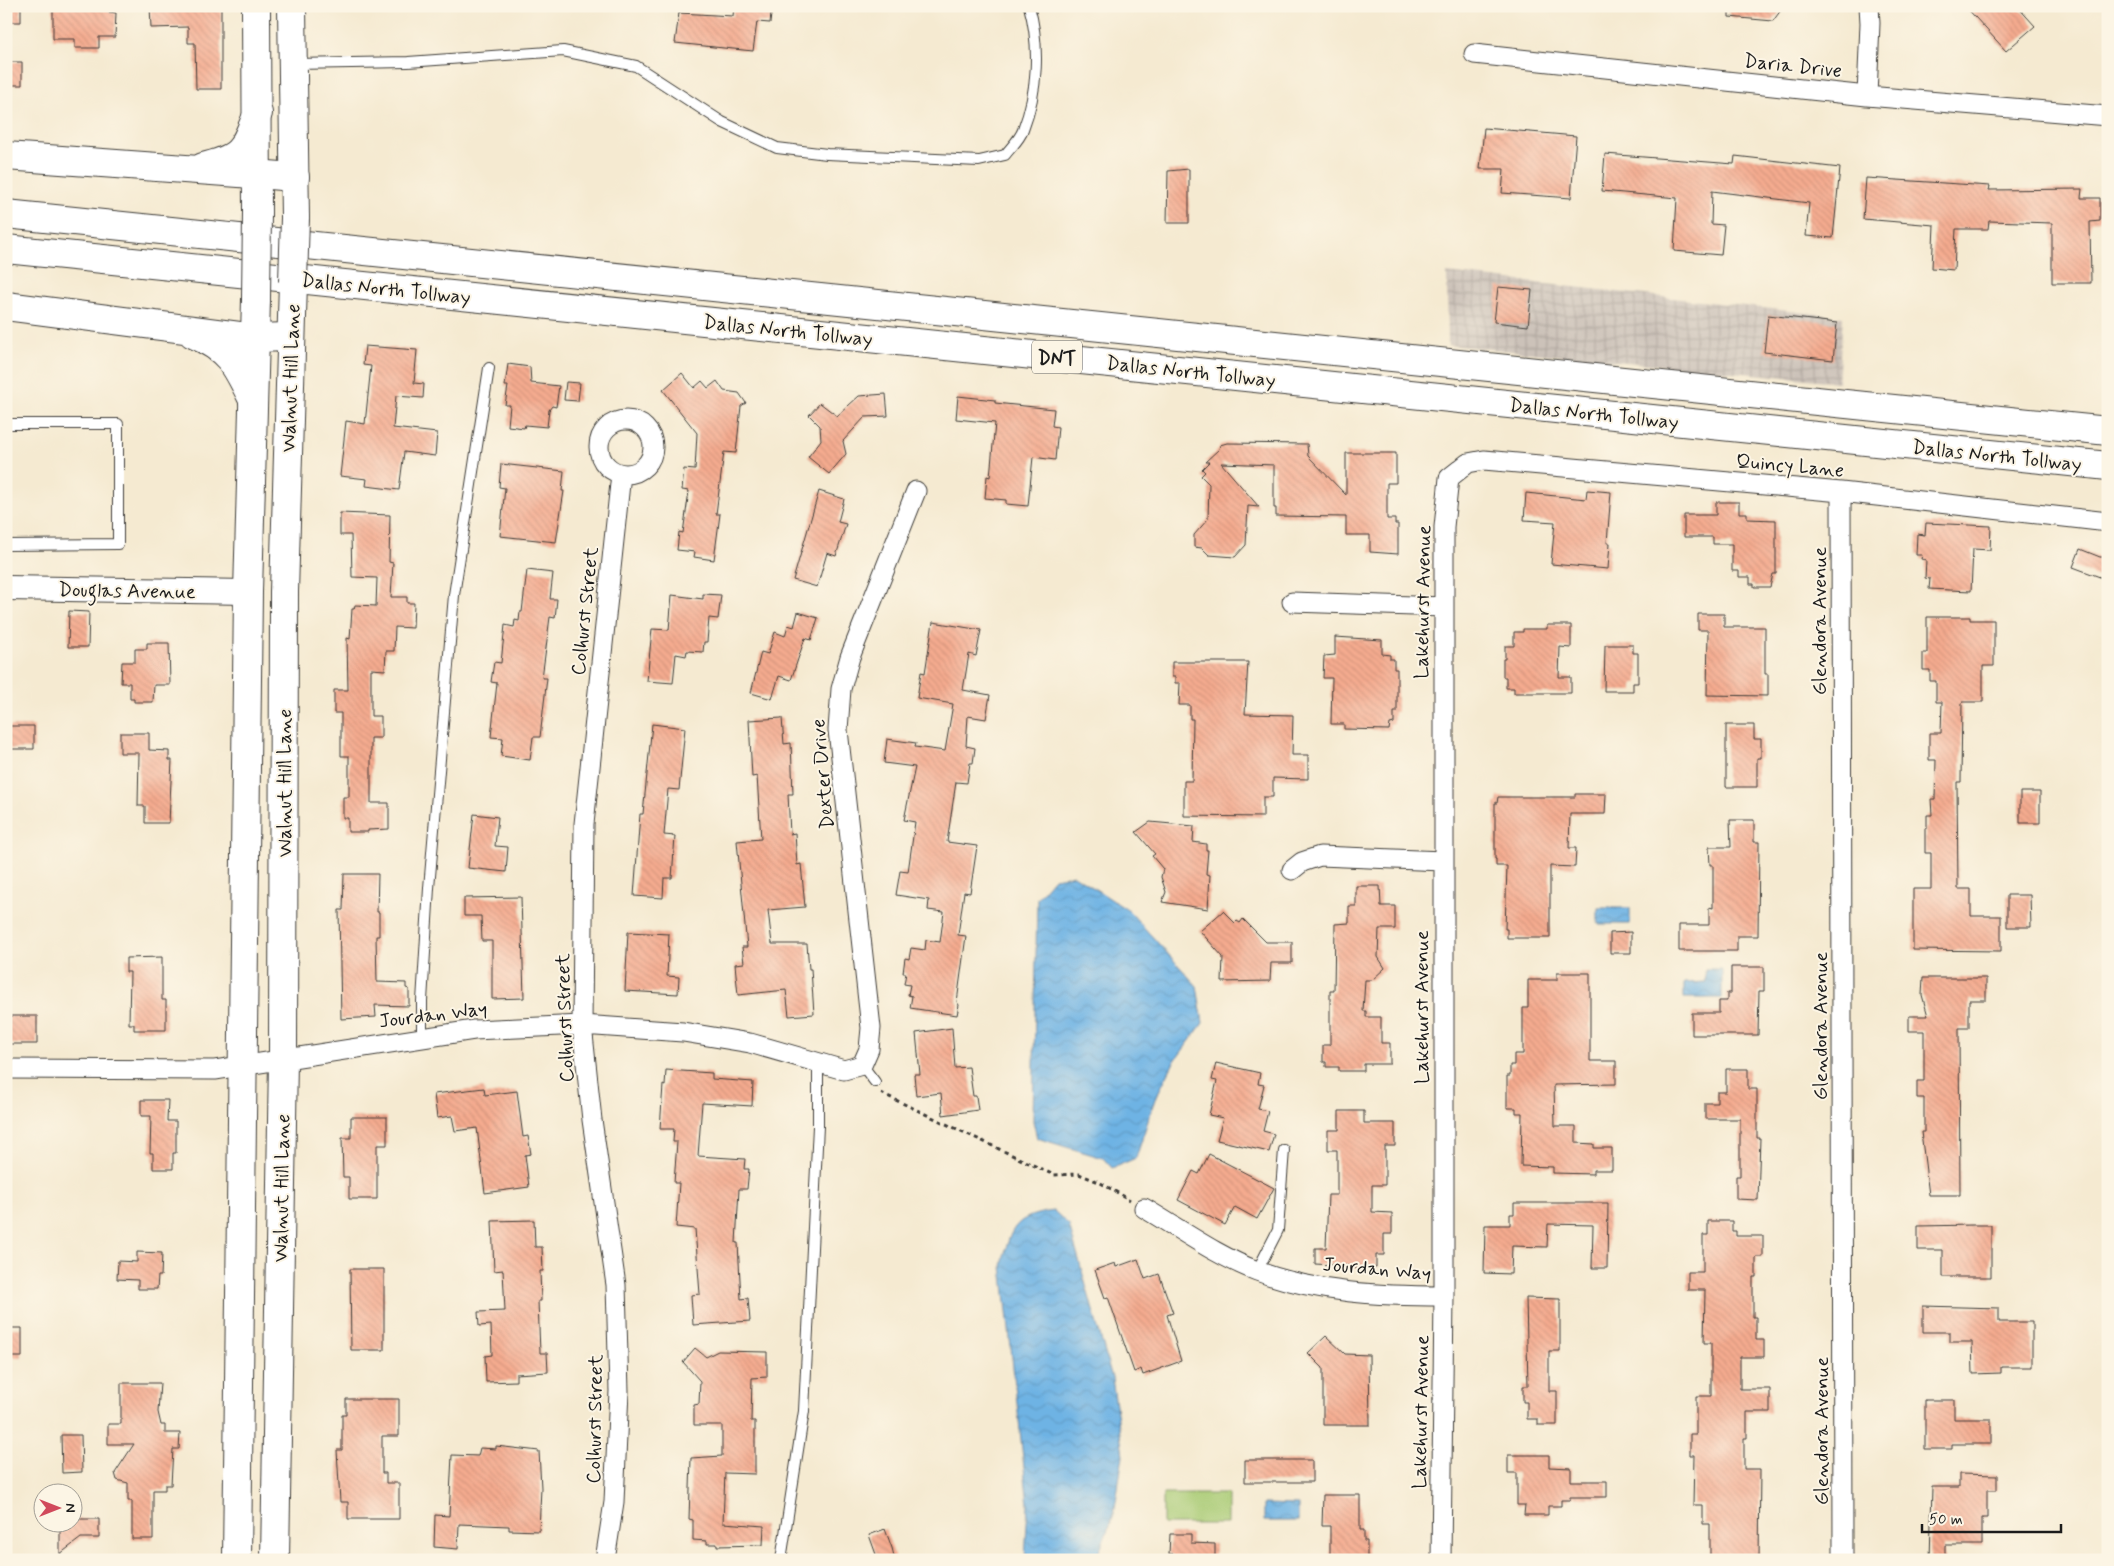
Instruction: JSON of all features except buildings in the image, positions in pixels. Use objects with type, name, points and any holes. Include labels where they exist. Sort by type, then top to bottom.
[{"type":"main road","name":"Walnut Hill Lane","points":[[237,1560],[248,592],[258,174],[256,6]]},
{"type":"main road","name":"Walnut Hill Lane","points":[[275,1560],[283,1059],[284,592],[295,218],[292,6]]},
{"type":"main road","points":[[189,170],[228,161],[244,148],[258,113]]},
{"type":"main road","points":[[6,156],[295,177]]},
{"type":"main road","name":"Dallas North Tollway","points":[[6,214],[2108,431]]},
{"type":"main road","name":"Dallas North Tollway","points":[[6,249],[2108,466]]},
{"type":"main road","points":[[6,306],[255,338],[290,337]]},
{"type":"main road","points":[[182,329],[211,342],[233,360],[253,400]]},
{"type":"main road","points":[[248,592],[284,592]]},
{"type":"street","points":[[1867,96],[1870,41],[1869,6]]},
{"type":"street","name":"Daria Drive","points":[[1474,54],[1867,96],[2108,116]]},
{"type":"street","name":"Quincy Lane","points":[[1468,463],[1484,460],[1841,492],[2108,522]]},
{"type":"street","name":"Lakehurst Avenue","points":[[1441,1560],[1444,1296],[1444,527],[1450,478],[1468,463]]},
{"type":"street","name":"Colhurst Street","points":[[606,1560],[614,1502],[619,1391],[616,1285],[592,1120],[582,1025],[584,824],[620,474]]},
{"type":"street","name":"Dexter Drive","points":[[862,1065],[870,1049],[871,1028],[838,730],[841,689],[850,656],[916,491]]},
{"type":"street","name":"Glendora Avenue","points":[[1841,492],[1844,1560]]},
{"type":"street","name":"Douglas Avenue","points":[[6,588],[248,592]]},
{"type":"street","points":[[1292,602],[1444,607]]},
{"type":"street","points":[[1292,870],[1302,862],[1320,856],[1443,861]]},
{"type":"street","name":"Jourdan Way","points":[[6,1069],[215,1070],[422,1036],[504,1028],[582,1025],[684,1032],[741,1041],[844,1070],[862,1065]]},
{"type":"street","name":"Jourdan Way","points":[[1144,1208],[1221,1253],[1257,1271],[1334,1291],[1392,1296],[1444,1296]]},
{"type":"lane","points":[[293,64],[408,62],[564,51],[636,66],[722,122],[777,148],[827,154],[979,161],[1005,155],[1023,131],[1034,85],[1036,30],[1029,6]]},
{"type":"lane","points":[[422,1036],[422,1001],[429,888],[454,595],[489,368]]},
{"type":"lane","points":[[6,424],[118,424],[118,544],[6,545]]},
{"type":"lane","points":[[781,1560],[804,1411],[818,1126],[818,1062]]},
{"type":"lane","points":[[862,1065],[875,1082]]},
{"type":"lane","points":[[1257,1271],[1278,1230],[1284,1150]]},
{"type":"path","points":[[875,1082],[874,1090],[1054,1175],[1079,1174],[1099,1182],[1118,1193]]},
{"type":"shaded area","points":[[1447,273],[1843,317],[1838,382],[1448,345]]},
{"type":"green space","points":[[1163,1494],[1228,1494],[1228,1524],[1163,1524]]},
{"type":"water","points":[[1074,875],[1129,911],[1197,986],[1203,1023],[1174,1062],[1155,1099],[1136,1158],[1112,1168],[1103,1158],[1037,1138],[1033,1121],[1037,898],[1054,878]]},
{"type":"water","points":[[1598,908],[1630,908],[1630,924],[1598,924]]},
{"type":"water","points":[[1705,969],[1722,969],[1722,998],[1684,998],[1684,983],[1706,982]]},
{"type":"water","points":[[1054,1211],[1069,1225],[1112,1378],[1123,1455],[1114,1514],[1096,1560],[1025,1560],[1028,1504],[1002,1266],[1008,1242],[1016,1226],[1030,1216]]},
{"type":"water","points":[[1264,1504],[1298,1505],[1298,1521],[1264,1521]]}]
